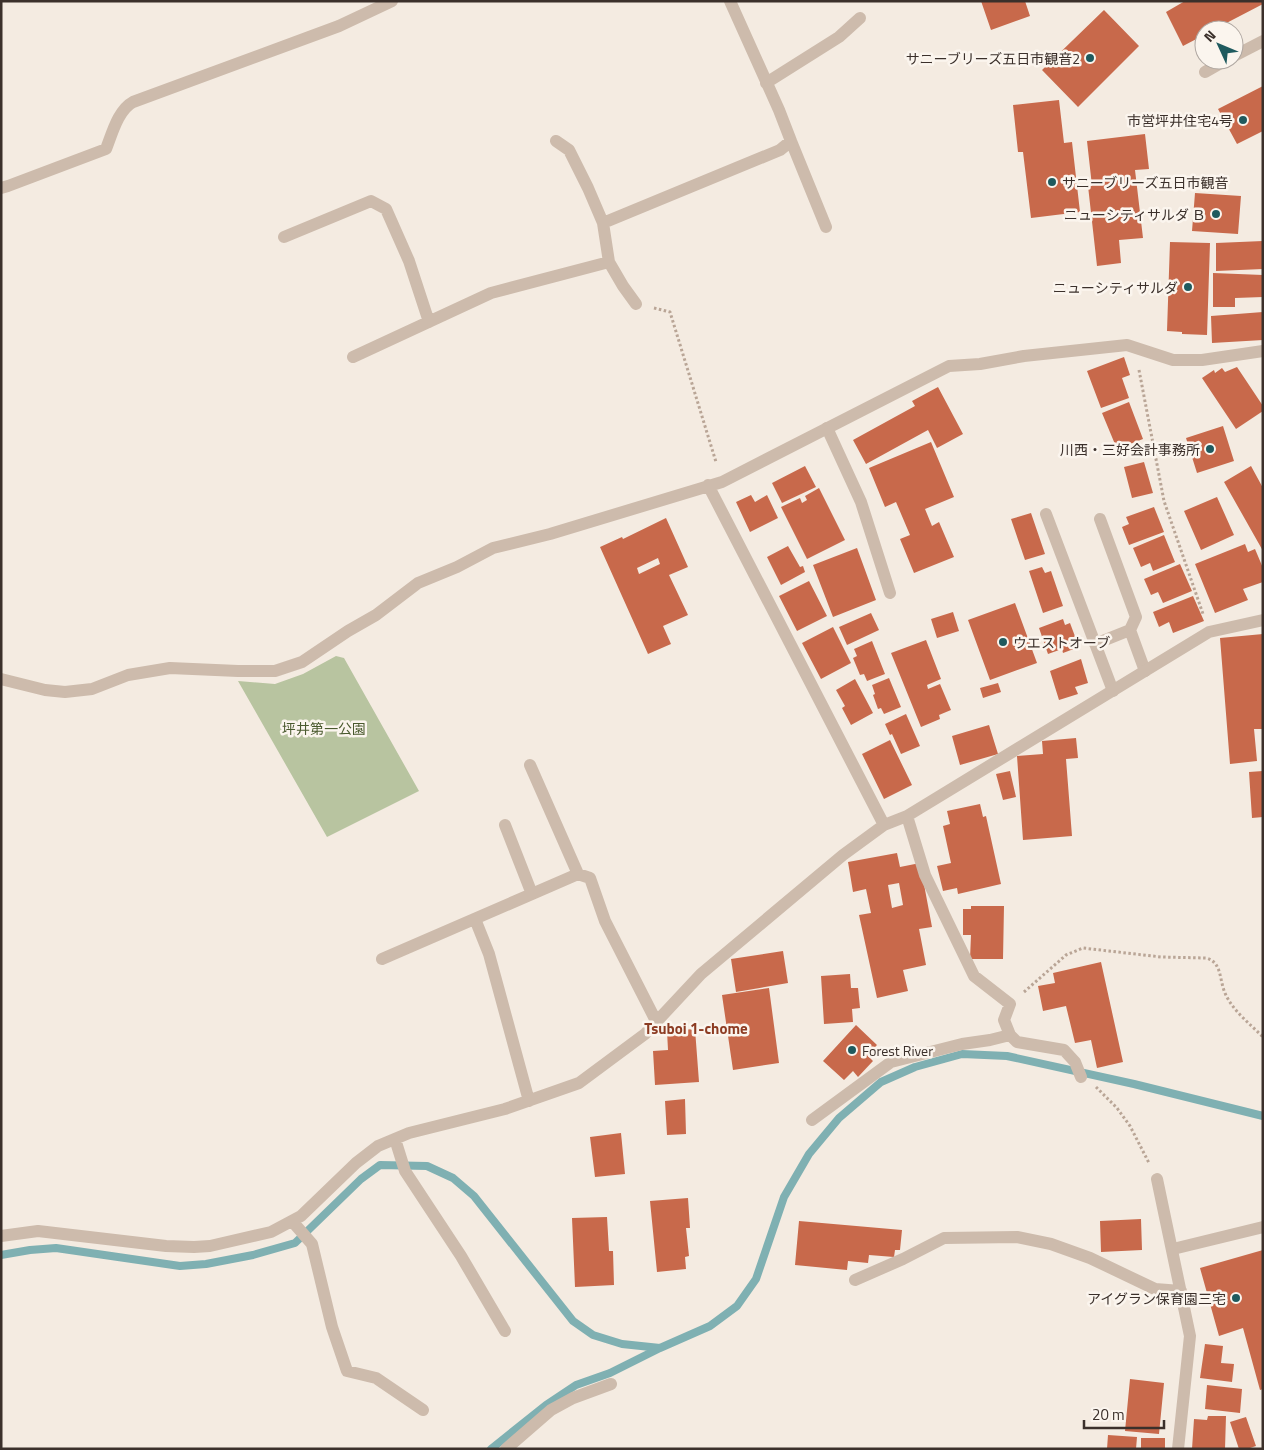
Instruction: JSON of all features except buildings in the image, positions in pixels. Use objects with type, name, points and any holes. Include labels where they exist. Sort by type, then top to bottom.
[{"type":"street","points":[[1,188],[106,149],[126,105],[339,26],[392,1]]},
{"type":"street","points":[[730,1],[826,227]]},
{"type":"street","points":[[766,83],[839,37],[860,18]]},
{"type":"street","points":[[1244,51],[1263,41]]},
{"type":"street","points":[[1205,72],[1208,70]]},
{"type":"street","points":[[556,141],[569,150],[588,188],[603,223],[609,262],[636,304]]},
{"type":"street","points":[[603,223],[780,150],[791,141]]},
{"type":"street","points":[[284,237],[371,202],[386,209],[409,261],[429,322]]},
{"type":"street","points":[[353,357],[491,293],[609,262]]},
{"type":"street","points":[[1,679],[45,690],[65,692],[92,689],[128,675],[170,668],[238,672],[275,671],[302,662],[348,631],[376,615],[418,583],[457,567],[492,548],[550,534],[722,482],[949,366],[980,364],[1024,356],[1127,345],[1173,360],[1202,360],[1263,351]]},
{"type":"street","points":[[827,428],[861,502],[877,547],[890,593]]},
{"type":"street","points":[[708,485],[884,825]]},
{"type":"street","points":[[1046,514],[1113,691]]},
{"type":"street","points":[[1095,644],[1130,630],[1136,617],[1100,519]]},
{"type":"street","points":[[1,1236],[38,1231],[166,1246],[202,1247],[272,1232],[301,1216],[356,1163],[378,1146],[397,1144],[409,1133],[506,1109],[579,1083],[645,1034],[701,974],[843,855],[884,825],[907,816],[1209,632],[1263,620]]},
{"type":"street","points":[[1130,630],[1145,671]]},
{"type":"street","points":[[530,764],[578,874]]},
{"type":"street","points":[[907,816],[925,875],[974,976],[1010,1004],[1004,1020],[1010,1035],[1017,1042],[1064,1050],[1075,1062],[1081,1077]]},
{"type":"street","points":[[505,825],[532,894]]},
{"type":"street","points":[[382,959],[578,874],[590,878],[605,921],[656,1021]]},
{"type":"street","points":[[475,919],[489,954],[529,1101]]},
{"type":"street","points":[[812,1120],[892,1062],[962,1044],[1010,1035]]},
{"type":"street","points":[[397,1144],[405,1171],[461,1256],[505,1331]]},
{"type":"street","points":[[1157,1179],[1190,1336],[1178,1449]]},
{"type":"street","points":[[293,1222],[312,1244],[332,1327],[347,1371],[376,1378],[423,1410]]},
{"type":"street","points":[[1173,1249],[1263,1227]]},
{"type":"street","points":[[855,1280],[944,1238],[1017,1237],[1051,1244],[1090,1258],[1155,1289],[1181,1291]]},
{"type":"street","points":[[506,1449],[551,1410],[573,1398],[611,1384]]},
{"type":"path","points":[[636,304],[670,312],[722,482]]},
{"type":"path","points":[[1134,347],[1151,426],[1164,501],[1209,632]]},
{"type":"path","points":[[1010,1004],[1066,955],[1083,948],[1162,957],[1206,958],[1216,963],[1225,993],[1230,1002],[1263,1037]]},
{"type":"path","points":[[1081,1077],[1090,1082],[1117,1108],[1130,1126],[1157,1179]]},
{"type":"green space","name":"坪井第一公園","points":[[336,656],[344,658],[419,791],[327,837],[238,681],[275,684],[303,674]]},
{"type":"waterway","points":[[1,1255],[56,1248],[180,1266],[206,1264],[253,1255],[295,1243],[361,1179],[380,1165],[427,1166],[453,1178],[474,1196],[573,1321],[593,1335],[622,1344],[660,1348],[710,1326],[737,1306],[756,1279],[784,1197],[809,1154],[839,1118],[881,1082],[915,1067],[962,1054],[1007,1056],[1134,1084],[1263,1116]]},
{"type":"waterway","points":[[491,1449],[546,1405],[576,1385],[610,1373],[660,1348]]},
{"type":"place","name":"サニーブリーズ五日市観音2","points":[[1090,58]]},
{"type":"place","name":"市営坪井住宅4号","points":[[1243,120]]},
{"type":"place","name":"サニーブリーズ五日市観音","points":[[1052,182]]},
{"type":"place","name":"ニューシティサルダ Ｂ","points":[[1216,214]]},
{"type":"place","name":"ニューシティサルダ","points":[[1188,287]]},
{"type":"place","name":"川西・三好会計事務所","points":[[1210,449]]},
{"type":"place","name":"ウエストオーブ","points":[[1003,642]]},
{"type":"place","name":"Forest River","points":[[852,1050]]},
{"type":"place","name":"アイグラン保育園三宅","points":[[1236,1298]]},
{"type":"district","name":"Tsuboi 1-chome","points":[[696,1028]]}]
